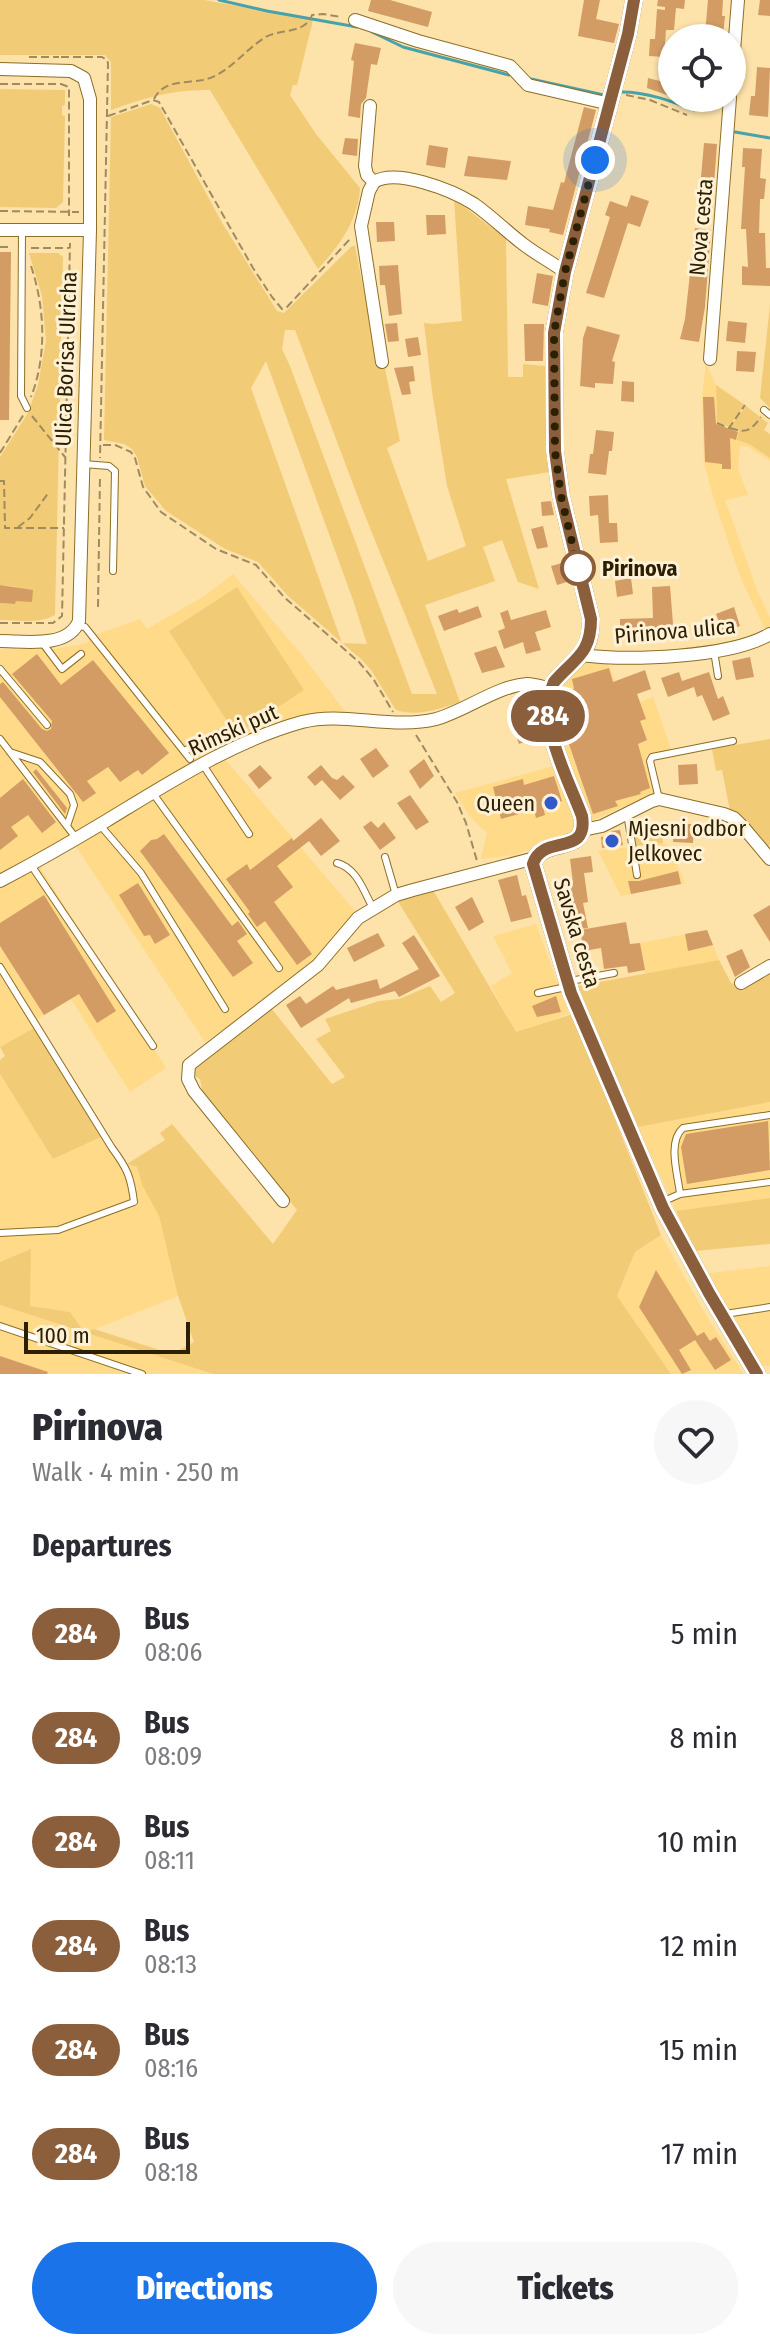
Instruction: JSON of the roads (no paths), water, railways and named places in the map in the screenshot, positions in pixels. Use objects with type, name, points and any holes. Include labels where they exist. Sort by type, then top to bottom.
[{"type":"street","points":[[634,0],[628,34],[565,272],[554,333],[555,451],[561,496],[591,619],[591,635],[587,647],[551,689],[548,711],[552,737],[582,816],[583,830],[602,826],[659,799],[734,818],[770,859]]},
{"type":"street","points":[[736,24],[738,0]]},
{"type":"street","points":[[355,20],[510,66],[528,85],[611,100]]},
{"type":"street","name":"Ulica Borisa Ulricha","points":[[0,69],[71,71],[90,92],[90,230],[78,626]]},
{"type":"street","points":[[370,106],[365,166],[367,175],[374,182]]},
{"type":"street","name":"Nova cesta","points":[[710,359],[729,112]]},
{"type":"street","points":[[382,362],[361,226],[369,191],[374,182],[381,178],[398,176],[459,196],[565,272]]},
{"type":"street","points":[[0,230],[90,230]]},
{"type":"street","points":[[0,641],[51,641],[66,636],[78,626]]},
{"type":"street","name":"Pirinova ulica","points":[[581,655],[630,658],[714,651],[748,644],[770,634]]},
{"type":"street","name":"Rimski put","points":[[0,881],[152,792],[270,732],[306,721],[425,721],[513,687],[533,684],[551,689]]},
{"type":"street","name":"Savska cesta","points":[[583,830],[573,842],[542,850],[533,864],[568,984],[661,1203],[757,1374]]},
{"type":"street","points":[[283,1201],[194,1091],[188,1079],[189,1065],[318,965],[358,918],[373,908],[396,895],[535,858]]},
{"type":"street","points":[[741,983],[770,966]]},
{"type":"lane","points":[[22,230],[21,396],[27,408]]},
{"type":"lane","points":[[83,464],[109,466],[115,471],[113,571]]},
{"type":"lane","points":[[78,626],[85,627],[190,759]]},
{"type":"lane","points":[[41,641],[62,669],[81,654]]},
{"type":"lane","points":[[714,651],[718,676]]},
{"type":"lane","points":[[0,669],[47,725]]},
{"type":"lane","points":[[184,751],[218,734]]},
{"type":"lane","points":[[0,739],[77,838]]},
{"type":"lane","points":[[659,799],[650,761],[652,757],[733,741]]},
{"type":"lane","points":[[10,752],[40,762],[70,794],[74,805],[67,826]]},
{"type":"lane","points":[[203,765],[249,834]]},
{"type":"lane","points":[[152,792],[279,968]]},
{"type":"lane","points":[[627,813],[637,875]]},
{"type":"lane","points":[[100,825],[141,873],[225,1009]]},
{"type":"lane","points":[[385,857],[396,895]]},
{"type":"lane","points":[[337,863],[344,865],[360,882],[373,908]]},
{"type":"lane","points":[[31,865],[153,1046]]},
{"type":"lane","points":[[0,967],[125,1166],[130,1175],[134,1202],[58,1230],[0,1233]]},
{"type":"lane","points":[[538,993],[614,973]]},
{"type":"lane","points":[[680,1194],[675,1142],[677,1133],[683,1128],[770,1115]]},
{"type":"lane","points":[[661,1203],[680,1194],[770,1182]]},
{"type":"lane","points":[[722,1315],[770,1307]]},
{"type":"lane","points":[[0,1326],[142,1374]]},
{"type":"waterway","points":[[219,0],[357,27]]},
{"type":"waterway","points":[[372,32],[403,47],[509,75]]},
{"type":"waterway","points":[[531,79],[604,95]]},
{"type":"waterway","points":[[622,92],[658,97]]},
{"type":"waterway","points":[[735,132],[770,138]]},
{"type":"place","name":"Pirinova","points":[[578,568]]},
{"type":"place","name":"Queen","points":[[551,803]]},
{"type":"place","name":"Mjesni odbor Jelkovec","points":[[612,841]]}]
